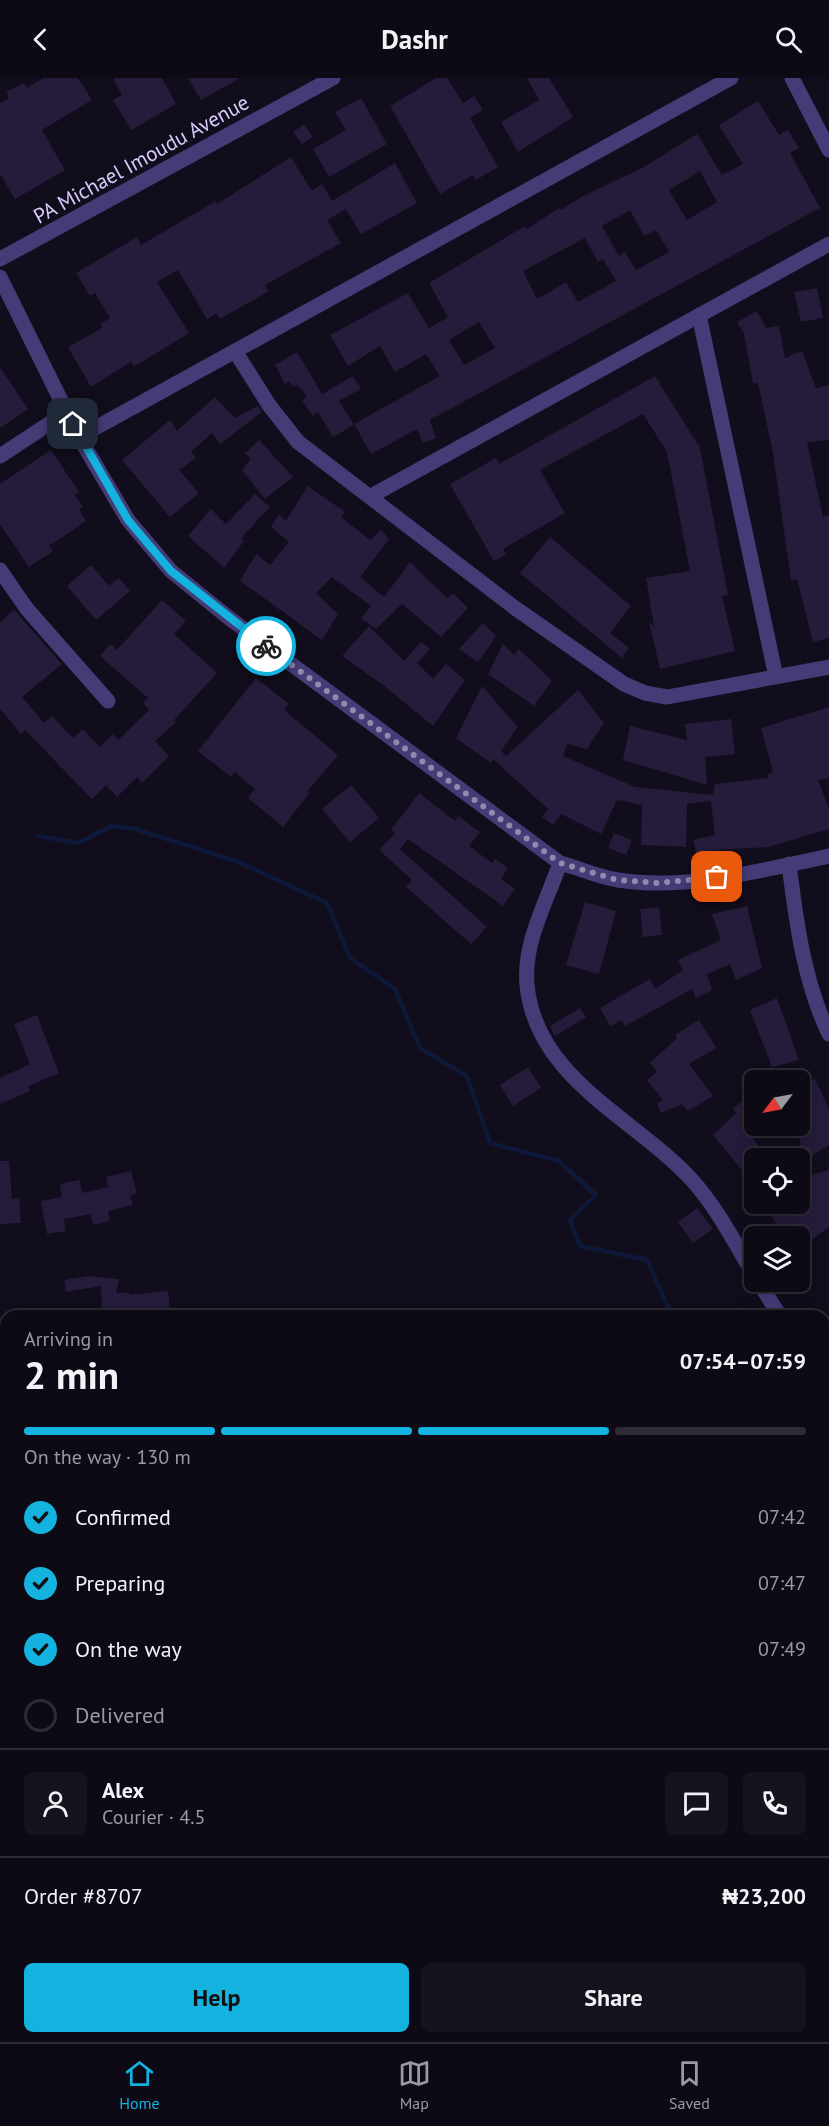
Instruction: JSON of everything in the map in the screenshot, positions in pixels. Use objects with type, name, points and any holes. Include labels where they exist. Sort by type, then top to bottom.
[{"type":"street","name":"PA Michael Imoudu Avenue","points":[[0,259],[333,78]]},
{"type":"street","points":[[79,437],[731,78]]},
{"type":"street","points":[[792,78],[829,150]]},
{"type":"street","points":[[371,496],[829,244]]},
{"type":"street","points":[[0,277],[79,437],[128,520],[171,571],[290,664],[560,863],[617,880],[658,883],[717,877],[829,856]]},
{"type":"street","points":[[699,315],[776,677]]},
{"type":"street","points":[[235,351],[269,405],[298,442],[515,608],[634,689],[667,697],[829,667]]},
{"type":"street","points":[[0,456],[67,412]]},
{"type":"street","points":[[0,570],[27,609],[108,701]]},
{"type":"street","points":[[560,863],[530,944],[526,983],[534,1023],[554,1058],[578,1082],[651,1141],[693,1181],[744,1260]]},
{"type":"street","points":[[789,864],[795,917],[805,960],[829,1034]]},
{"type":"street","points":[[765,1292],[776,1310]]},
{"type":"building","points":[[43,78],[78,78],[92,100],[42,130],[65,170],[15,199],[0,174],[0,103],[9,98],[6,92],[24,83],[27,88]]},
{"type":"building","points":[[113,78],[162,78],[176,104],[131,130],[113,100],[122,95]]},
{"type":"building","points":[[188,78],[240,78],[201,100]]},
{"type":"building","points":[[436,78],[447,78],[463,103],[474,96],[483,110],[470,118],[498,167],[476,180],[473,175],[440,194],[390,106]]},
{"type":"building","points":[[527,78],[549,78],[573,117],[518,152],[501,122],[539,100]]},
{"type":"building","points":[[361,98],[387,144],[329,177],[313,149],[346,130],[335,112]]},
{"type":"building","points":[[758,101],[779,135],[788,130],[799,148],[790,153],[820,208],[430,420],[436,438],[423,443],[417,429],[371,454],[354,424],[440,376],[426,354],[395,372],[380,346],[348,366],[330,335],[408,293],[429,328],[448,317],[429,283],[525,226],[527,229],[559,208],[561,210],[583,196],[644,167],[697,134],[722,175],[743,164],[719,125]],"holes":[[[700,171],[717,202],[687,220],[669,190]],[[630,210],[644,236],[656,230],[669,252],[636,270],[625,252],[619,256],[602,226]],[[585,238],[598,262],[603,259],[616,281],[578,302],[566,282],[537,299],[523,271]],[[479,322],[495,348],[464,365],[449,340]]]},
{"type":"building","points":[[304,124],[313,137],[302,144],[293,132]]},
{"type":"building","points":[[291,157],[312,191],[322,184],[332,201],[395,163],[417,203],[361,234],[346,209],[327,220],[341,243],[265,285],[269,291],[220,319],[216,313],[207,319],[178,270],[157,282],[189,333],[134,367],[131,362],[91,387],[68,347],[102,328],[100,324],[110,318],[95,293],[90,296],[76,273],[137,237],[141,245],[216,201],[217,204]]},
{"type":"building","points":[[817,288],[823,318],[801,322],[794,292]]},
{"type":"building","points":[[757,311],[766,328],[779,326],[785,358],[802,351],[816,388],[829,385],[829,440],[807,442],[823,517],[829,515],[829,638],[813,642],[797,579],[791,580],[773,453],[758,383],[753,384],[744,334],[737,322]]},
{"type":"building","points":[[297,352],[322,394],[353,376],[361,389],[339,401],[354,425],[333,437],[318,412],[313,416],[302,400],[307,396],[297,385],[293,387],[289,381],[285,384],[275,365]]},
{"type":"building","points":[[0,367],[28,409],[0,428]]},
{"type":"building","points":[[655,376],[700,448],[728,595],[722,596],[735,651],[660,669],[649,622],[654,627],[646,578],[690,571],[667,452],[643,414],[540,470],[565,513],[503,549],[506,555],[494,561],[450,484],[496,458],[499,464]]},
{"type":"building","points":[[215,397],[235,418],[258,406],[262,412],[220,444],[212,433],[191,452],[196,458],[179,470],[199,493],[170,517],[122,460],[170,420],[177,431]]},
{"type":"building","points":[[259,440],[293,477],[265,499],[242,470],[251,459],[245,453]]},
{"type":"building","points":[[51,450],[79,492],[75,495],[83,507],[79,510],[86,521],[49,546],[53,551],[29,567],[0,524],[0,484]]},
{"type":"building","points":[[308,486],[345,512],[341,517],[370,540],[381,530],[389,539],[360,577],[384,597],[410,562],[447,598],[453,593],[468,608],[441,637],[402,604],[376,629],[361,618],[371,606],[332,577],[316,593],[338,614],[322,640],[240,581],[256,554],[270,565],[289,542],[271,527],[279,514],[286,521]]},
{"type":"building","points":[[255,494],[270,507],[241,538],[244,541],[224,568],[188,536],[211,509],[226,524]]},
{"type":"building","points":[[550,537],[631,606],[610,633],[629,648],[622,658],[520,573]]},
{"type":"building","points":[[91,565],[109,586],[119,578],[130,591],[96,620],[67,586]]},
{"type":"building","points":[[162,600],[186,621],[174,634],[217,673],[174,720],[176,722],[155,741],[169,756],[142,783],[137,777],[117,797],[106,785],[92,799],[25,730],[21,734],[0,709],[0,622],[14,610],[62,664],[22,697],[44,723],[52,716],[73,738],[83,729],[100,747],[113,734],[118,740],[149,710],[143,703],[148,698],[100,656],[110,644],[117,650]]},
{"type":"building","points":[[483,623],[496,636],[478,662],[459,649]]},
{"type":"building","points":[[369,626],[404,661],[421,642],[430,649],[417,663],[433,679],[446,664],[465,680],[433,726],[383,685],[342,656]]},
{"type":"building","points":[[503,644],[514,655],[519,649],[552,681],[534,706],[488,674]]},
{"type":"building","points":[[256,678],[289,704],[284,710],[338,755],[305,794],[311,791],[283,827],[248,798],[255,789],[235,772],[231,777],[198,751]]},
{"type":"building","points":[[482,686],[518,727],[501,751],[506,756],[578,690],[604,723],[587,749],[567,744],[563,756],[635,787],[713,795],[715,784],[768,778],[768,774],[773,772],[761,728],[829,707],[829,778],[818,780],[829,809],[829,829],[768,847],[716,850],[697,855],[693,840],[715,835],[711,801],[687,804],[686,847],[641,845],[642,805],[617,800],[601,834],[561,814],[553,825],[542,817],[548,809],[493,759],[491,763],[456,738]]},
{"type":"building","points":[[731,719],[735,754],[705,757],[707,785],[623,760],[630,726],[687,740],[685,724]]},
{"type":"building","points":[[351,785],[379,818],[350,842],[322,809]]},
{"type":"building","points":[[419,793],[455,821],[458,816],[480,832],[469,846],[492,863],[495,859],[508,868],[501,879],[515,889],[503,906],[408,839],[400,849],[487,927],[471,944],[406,887],[412,880],[379,850],[395,833],[391,830]]},
{"type":"building","points":[[614,833],[632,840],[626,855],[608,848]]},
{"type":"building","points":[[585,902],[616,911],[599,974],[566,965]]},
{"type":"building","points":[[747,906],[762,968],[736,980],[730,964],[707,974],[712,990],[696,998],[692,989],[625,1026],[622,1020],[610,1026],[600,1008],[650,979],[655,989],[683,970],[678,960],[721,940],[712,914]]},
{"type":"building","points":[[659,907],[662,935],[643,937],[640,909]]},
{"type":"building","points":[[777,998],[799,1060],[772,1067],[750,1010]]},
{"type":"building","points":[[580,1008],[586,1017],[555,1036],[550,1026]]},
{"type":"building","points":[[37,1015],[59,1073],[28,1086],[30,1091],[0,1104],[0,1078],[30,1064],[14,1024]]},
{"type":"building","points":[[699,1020],[716,1048],[689,1064],[713,1096],[688,1111],[682,1104],[661,1113],[657,1103],[663,1100],[647,1080],[657,1072],[650,1063],[677,1038],[675,1035]]},
{"type":"building","points":[[528,1067],[541,1088],[513,1106],[500,1085]]},
{"type":"building","points":[[815,1079],[829,1109],[829,1145],[810,1157],[810,1148],[800,1148],[800,1136],[810,1136],[810,1082]]},
{"type":"building","points":[[744,1100],[744,1136],[751,1136],[760,1148],[744,1148],[744,1173],[713,1135],[736,1113],[733,1108]]},
{"type":"building","points":[[0,1161],[9,1161],[12,1199],[19,1198],[21,1223],[0,1224]]},
{"type":"building","points":[[829,1170],[829,1227],[810,1241],[810,1226],[778,1226],[770,1214],[810,1214],[810,1175]]},
{"type":"building","points":[[131,1171],[137,1194],[130,1195],[133,1205],[108,1211],[110,1221],[93,1225],[91,1214],[64,1219],[66,1231],[47,1234],[41,1201],[62,1197],[60,1184],[80,1180],[82,1193],[108,1187],[106,1177]]},
{"type":"building","points":[[697,1208],[713,1229],[693,1243],[678,1222]]},
{"type":"building","points":[[89,1276],[119,1279],[116,1293],[129,1293],[129,1295],[168,1291],[170,1310],[102,1310],[101,1286],[66,1292],[64,1280]]},
{"type":"waterway","points":[[38,836],[78,843],[111,826],[135,829],[236,861],[327,903],[350,958],[395,989],[420,1048],[467,1076],[490,1143],[559,1161],[596,1195],[570,1220],[580,1246],[647,1260],[669,1310]]},
{"type":"way so far","points":[[266,646],[560,863],[617,880],[658,883],[717,877]]},
{"type":"route","points":[[73,424],[128,520],[171,571],[266,646]]}]
